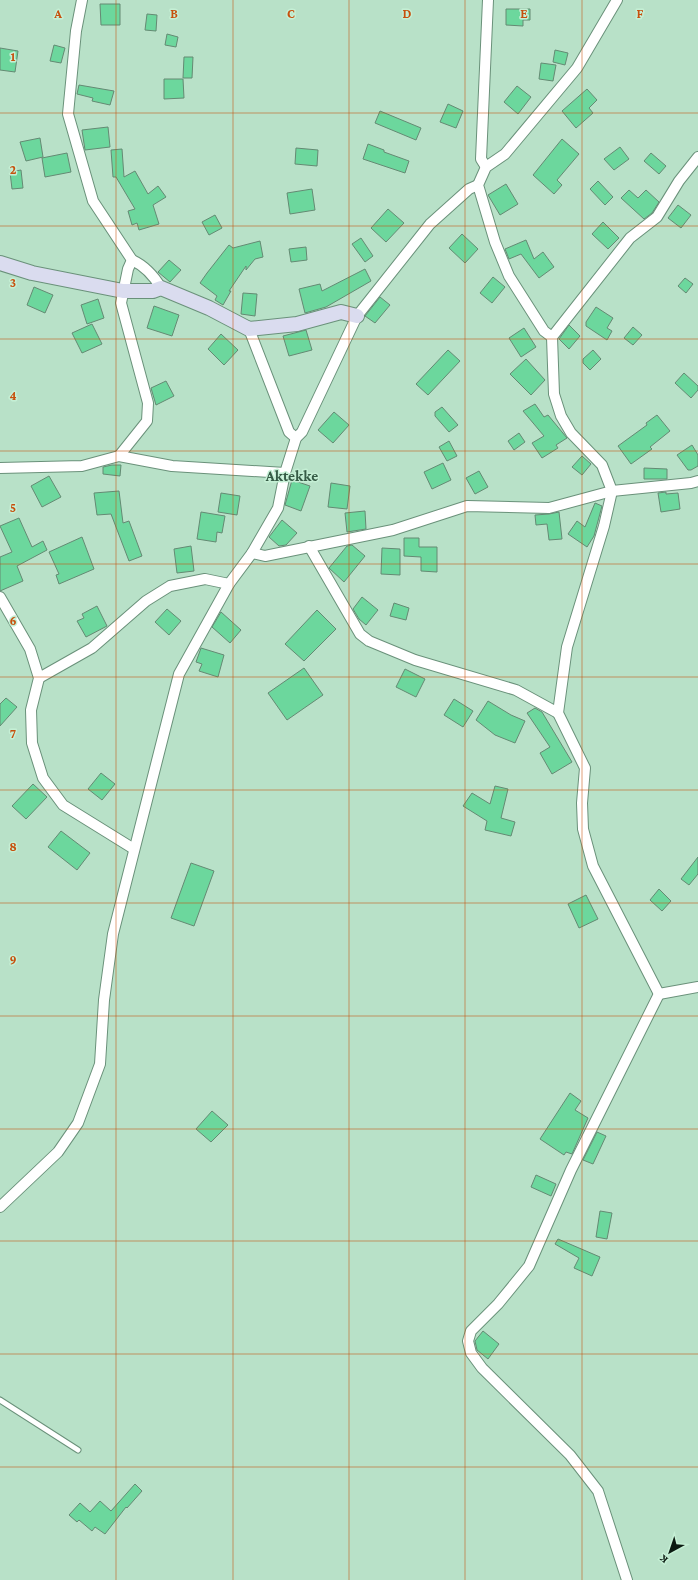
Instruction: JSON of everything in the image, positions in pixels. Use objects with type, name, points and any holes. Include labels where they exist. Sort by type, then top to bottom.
[{"type":"street","points":[[82,0],[76,31],[68,114],[93,201],[132,260],[140,263],[151,274],[161,288],[209,308],[249,329],[297,324],[341,312],[357,316]]},
{"type":"street","points":[[486,167],[481,159],[488,0]]},
{"type":"street","points":[[552,337],[544,331],[509,276],[495,242],[478,185],[486,167],[505,154],[577,68],[618,0]]},
{"type":"street","points":[[659,994],[593,866],[583,829],[582,803],[585,768],[558,713],[568,647],[604,526],[612,491],[602,465],[572,433],[561,416],[554,394],[552,337],[630,238],[657,217],[679,181],[698,157]]},
{"type":"street","points":[[0,1207],[58,1152],[78,1123],[100,1064],[104,1000],[113,934],[179,674],[229,584],[252,553],[278,508],[285,474],[296,438],[302,432],[357,316],[430,224],[469,188],[478,185]]},
{"type":"street","points":[[119,456],[147,421],[148,403],[121,303],[128,269],[132,260]]},
{"type":"street","points":[[0,263],[32,273],[123,291],[153,291],[161,288]]},
{"type":"street","points":[[249,329],[290,432],[296,438]]},
{"type":"street","points":[[0,468],[82,466],[119,456],[172,466],[285,474]]},
{"type":"street","points":[[252,553],[265,556],[394,530],[467,506],[549,508],[612,491],[691,483],[698,480]]},
{"type":"street","points":[[309,546],[360,634],[369,641],[415,660],[516,690],[558,713]]},
{"type":"street","points":[[39,678],[92,648],[146,601],[170,586],[205,579],[229,584]]},
{"type":"street","points":[[0,597],[30,649],[39,678],[31,710],[32,744],[43,778],[63,805],[134,849]]},
{"type":"street","points":[[659,994],[698,987]]},
{"type":"street","points":[[627,1580],[598,1491],[570,1455],[482,1368],[471,1353],[468,1341],[471,1331],[498,1304],[529,1266],[571,1170],[659,994]]},
{"type":"lane","points":[[0,1400],[78,1450]]},
{"type":"building","points":[[100,4],[120,4],[120,25],[101,25]]},
{"type":"building","points":[[506,9],[530,9],[530,20],[523,20],[523,26],[506,25]]},
{"type":"building","points":[[147,14],[157,15],[156,31],[145,30]]},
{"type":"building","points":[[167,34],[178,37],[176,47],[165,45]]},
{"type":"building","points":[[54,45],[65,48],[61,63],[50,61]]},
{"type":"building","points":[[0,48],[18,51],[15,72],[0,70]]},
{"type":"building","points":[[555,50],[568,53],[565,65],[553,62]]},
{"type":"building","points":[[184,57],[193,57],[192,78],[183,78]]},
{"type":"building","points":[[541,63],[556,65],[553,81],[539,79]]},
{"type":"building","points":[[164,79],[183,79],[184,98],[164,99]]},
{"type":"building","points":[[79,85],[114,91],[110,105],[92,101],[93,98],[77,94]]},
{"type":"building","points":[[517,86],[531,97],[518,114],[504,102]]},
{"type":"building","points":[[587,89],[597,100],[589,108],[593,113],[576,128],[562,111]]},
{"type":"building","points":[[448,104],[463,111],[456,128],[440,122]]},
{"type":"building","points":[[380,111],[421,128],[416,140],[375,123]]},
{"type":"building","points":[[108,127],[110,147],[85,150],[82,130]]},
{"type":"building","points":[[40,138],[43,157],[26,161],[20,142]]},
{"type":"building","points":[[562,139],[579,154],[557,180],[562,185],[554,194],[533,175]]},
{"type":"building","points":[[368,144],[384,150],[384,152],[409,161],[405,173],[363,159]]},
{"type":"building","points":[[620,147],[629,159],[614,170],[604,159]]},
{"type":"building","points":[[296,148],[318,150],[317,166],[295,164]]},
{"type":"building","points":[[122,149],[124,177],[135,171],[148,194],[158,186],[166,197],[153,205],[159,224],[139,230],[137,223],[132,225],[128,211],[135,209],[116,177],[113,177],[111,150]]},
{"type":"building","points":[[67,153],[71,172],[45,177],[42,158]]},
{"type":"building","points":[[651,153],[666,166],[659,174],[644,161]]},
{"type":"building","points":[[21,170],[23,188],[12,189],[10,172]]},
{"type":"building","points":[[598,181],[613,197],[605,205],[590,189]]},
{"type":"building","points":[[506,184],[518,204],[500,215],[488,195]]},
{"type":"building","points":[[312,189],[315,210],[290,214],[287,193]]},
{"type":"building","points":[[629,190],[638,198],[646,190],[659,202],[652,213],[644,219],[621,198]]},
{"type":"building","points":[[678,205],[691,215],[681,228],[668,218]]},
{"type":"building","points":[[388,209],[404,223],[386,242],[371,228]]},
{"type":"building","points":[[215,215],[222,228],[209,235],[202,222]]},
{"type":"building","points":[[603,222],[619,238],[608,249],[592,234]]},
{"type":"building","points":[[462,234],[478,249],[465,263],[449,248]]},
{"type":"building","points":[[361,238],[373,256],[365,262],[352,244]]},
{"type":"building","points":[[526,240],[534,259],[543,252],[554,267],[539,278],[521,254],[509,259],[505,249]]},
{"type":"building","points":[[260,241],[263,257],[255,259],[246,270],[246,266],[229,291],[231,291],[223,305],[215,300],[217,296],[200,283],[207,273],[229,245],[233,248]]},
{"type":"building","points":[[306,247],[307,260],[291,262],[289,249]]},
{"type":"building","points":[[169,260],[181,270],[170,282],[158,272]]},
{"type":"building","points":[[365,269],[371,281],[326,307],[305,313],[299,289],[320,284],[322,291]]},
{"type":"building","points":[[493,277],[505,287],[492,303],[480,293]]},
{"type":"building","points":[[685,278],[693,284],[686,293],[678,286]]},
{"type":"building","points":[[34,287],[53,295],[45,313],[27,305]]},
{"type":"building","points":[[243,293],[257,294],[255,316],[241,314]]},
{"type":"building","points":[[380,297],[390,305],[375,323],[365,316]]},
{"type":"building","points":[[98,299],[104,318],[87,324],[81,305]]},
{"type":"building","points":[[154,306],[179,315],[172,336],[147,328]]},
{"type":"building","points":[[596,307],[613,318],[607,328],[612,331],[607,340],[586,326],[586,322]]},
{"type":"building","points":[[92,324],[102,344],[82,353],[72,333]]},
{"type":"building","points":[[569,325],[580,336],[569,349],[559,339]]},
{"type":"building","points":[[633,327],[642,335],[633,345],[624,338]]},
{"type":"building","points":[[524,328],[536,347],[521,357],[509,338]]},
{"type":"building","points":[[306,330],[312,350],[289,356],[283,336]]},
{"type":"building","points":[[221,334],[238,350],[224,365],[208,349]]},
{"type":"building","points":[[448,350],[460,361],[428,395],[416,384]]},
{"type":"building","points":[[593,350],[601,359],[590,370],[583,363],[583,359]]},
{"type":"building","points":[[526,359],[545,380],[531,395],[510,374]]},
{"type":"building","points":[[684,373],[698,386],[698,390],[691,398],[675,383]]},
{"type":"building","points":[[166,381],[174,396],[156,405],[151,388]]},
{"type":"building","points":[[535,404],[544,417],[548,415],[567,438],[556,445],[558,448],[542,458],[532,443],[544,436],[523,411]]},
{"type":"building","points":[[442,407],[458,425],[449,432],[435,416],[435,412]]},
{"type":"building","points":[[334,412],[349,425],[333,443],[318,430]]},
{"type":"building","points":[[657,415],[670,431],[650,447],[652,449],[631,464],[618,446],[647,425],[646,423]]},
{"type":"building","points":[[519,433],[525,442],[514,450],[508,441]]},
{"type":"building","points":[[449,441],[457,456],[447,461],[439,447]]},
{"type":"building","points":[[692,445],[698,455],[698,466],[688,470],[677,455]]},
{"type":"building","points":[[582,456],[591,464],[582,475],[572,467]]},
{"type":"building","points":[[443,463],[451,480],[432,489],[424,472]]},
{"type":"building","points":[[121,465],[120,476],[103,474],[103,467]]},
{"type":"building","points":[[644,468],[667,469],[667,479],[644,479]]},
{"type":"building","points":[[479,471],[488,487],[475,494],[466,478]]},
{"type":"building","points":[[49,476],[61,497],[42,507],[31,486]]},
{"type":"building","points":[[292,480],[310,486],[301,511],[285,505]]},
{"type":"building","points":[[331,483],[350,486],[347,509],[328,507]]},
{"type":"building","points":[[119,491],[123,523],[129,521],[142,556],[129,561],[111,514],[97,515],[94,493]]},
{"type":"building","points":[[666,492],[666,494],[678,493],[680,509],[661,512],[658,493]]},
{"type":"building","points":[[221,493],[240,496],[237,515],[218,512]]},
{"type":"building","points":[[595,503],[602,506],[594,536],[587,547],[568,534],[577,521],[585,527]]},
{"type":"building","points":[[365,511],[366,529],[347,532],[345,513]]},
{"type":"building","points":[[201,512],[225,516],[222,533],[217,532],[216,542],[197,539]]},
{"type":"building","points":[[559,512],[562,539],[549,540],[547,524],[536,525],[535,515]]},
{"type":"building","points":[[19,518],[32,547],[43,541],[47,550],[17,566],[23,581],[0,591],[0,557],[12,552],[0,526]]},
{"type":"building","points":[[282,520],[297,533],[286,545],[279,546],[269,537]]},
{"type":"building","points":[[82,537],[94,569],[59,584],[56,575],[59,574],[49,552]]},
{"type":"building","points":[[404,538],[419,538],[419,547],[437,547],[437,572],[421,571],[421,557],[404,556]]},
{"type":"building","points":[[352,545],[365,556],[344,582],[329,568],[347,546]]},
{"type":"building","points":[[191,546],[194,571],[177,573],[174,549]]},
{"type":"building","points":[[382,548],[400,549],[400,575],[381,574]]},
{"type":"building","points":[[362,597],[378,610],[366,625],[359,619],[353,609]]},
{"type":"building","points":[[394,603],[409,608],[406,620],[390,616]]},
{"type":"building","points":[[97,606],[107,626],[86,637],[77,621],[84,618],[82,614]]},
{"type":"building","points":[[167,609],[181,621],[169,635],[155,622]]},
{"type":"building","points":[[317,610],[336,629],[304,661],[285,644]]},
{"type":"building","points":[[221,612],[241,630],[230,643],[212,627]]},
{"type":"building","points":[[201,648],[224,655],[218,677],[199,671],[202,664],[196,662]]},
{"type":"building","points":[[304,668],[323,695],[287,720],[268,693]]},
{"type":"building","points":[[405,669],[425,679],[416,697],[396,687]]},
{"type":"building","points":[[6,698],[17,707],[0,726],[0,704]]},
{"type":"building","points":[[454,699],[473,711],[463,727],[444,715]]},
{"type":"building","points":[[488,701],[511,715],[525,721],[515,743],[495,735],[476,720]]},
{"type":"building","points":[[535,708],[542,712],[572,762],[552,774],[540,753],[550,747],[527,713]]},
{"type":"building","points":[[101,773],[115,784],[102,800],[88,789]]},
{"type":"building","points":[[33,784],[47,797],[26,819],[12,806]]},
{"type":"building","points":[[495,786],[508,789],[501,818],[515,822],[511,836],[485,830],[487,821],[463,806],[472,793],[490,804]]},
{"type":"building","points":[[61,831],[90,853],[77,870],[48,847]]},
{"type":"building","points":[[698,857],[698,874],[689,885],[681,879]]},
{"type":"building","points":[[191,863],[214,871],[194,926],[171,918]]},
{"type":"building","points":[[659,889],[671,901],[662,911],[650,900]]},
{"type":"building","points":[[586,895],[598,919],[579,928],[568,904]]},
{"type":"building","points":[[570,1093],[581,1101],[575,1110],[588,1118],[572,1154],[566,1152],[564,1155],[540,1139]]},
{"type":"building","points":[[212,1111],[228,1125],[211,1142],[196,1129]]},
{"type":"building","points":[[597,1132],[606,1136],[593,1164],[583,1160]]},
{"type":"building","points":[[536,1175],[556,1184],[551,1196],[531,1187]]},
{"type":"building","points":[[600,1211],[612,1213],[607,1239],[596,1237]]},
{"type":"building","points":[[558,1239],[600,1257],[592,1276],[574,1268],[579,1258],[555,1244]]},
{"type":"building","points":[[483,1331],[499,1344],[488,1359],[477,1350],[475,1341]]},
{"type":"building","points":[[135,1484],[142,1491],[127,1508],[126,1507],[105,1534],[95,1527],[92,1531],[79,1520],[77,1522],[69,1515],[80,1503],[90,1512],[100,1501],[111,1511]]},
{"type":"district","name":"Aktekke","points":[[292,476]]}]
